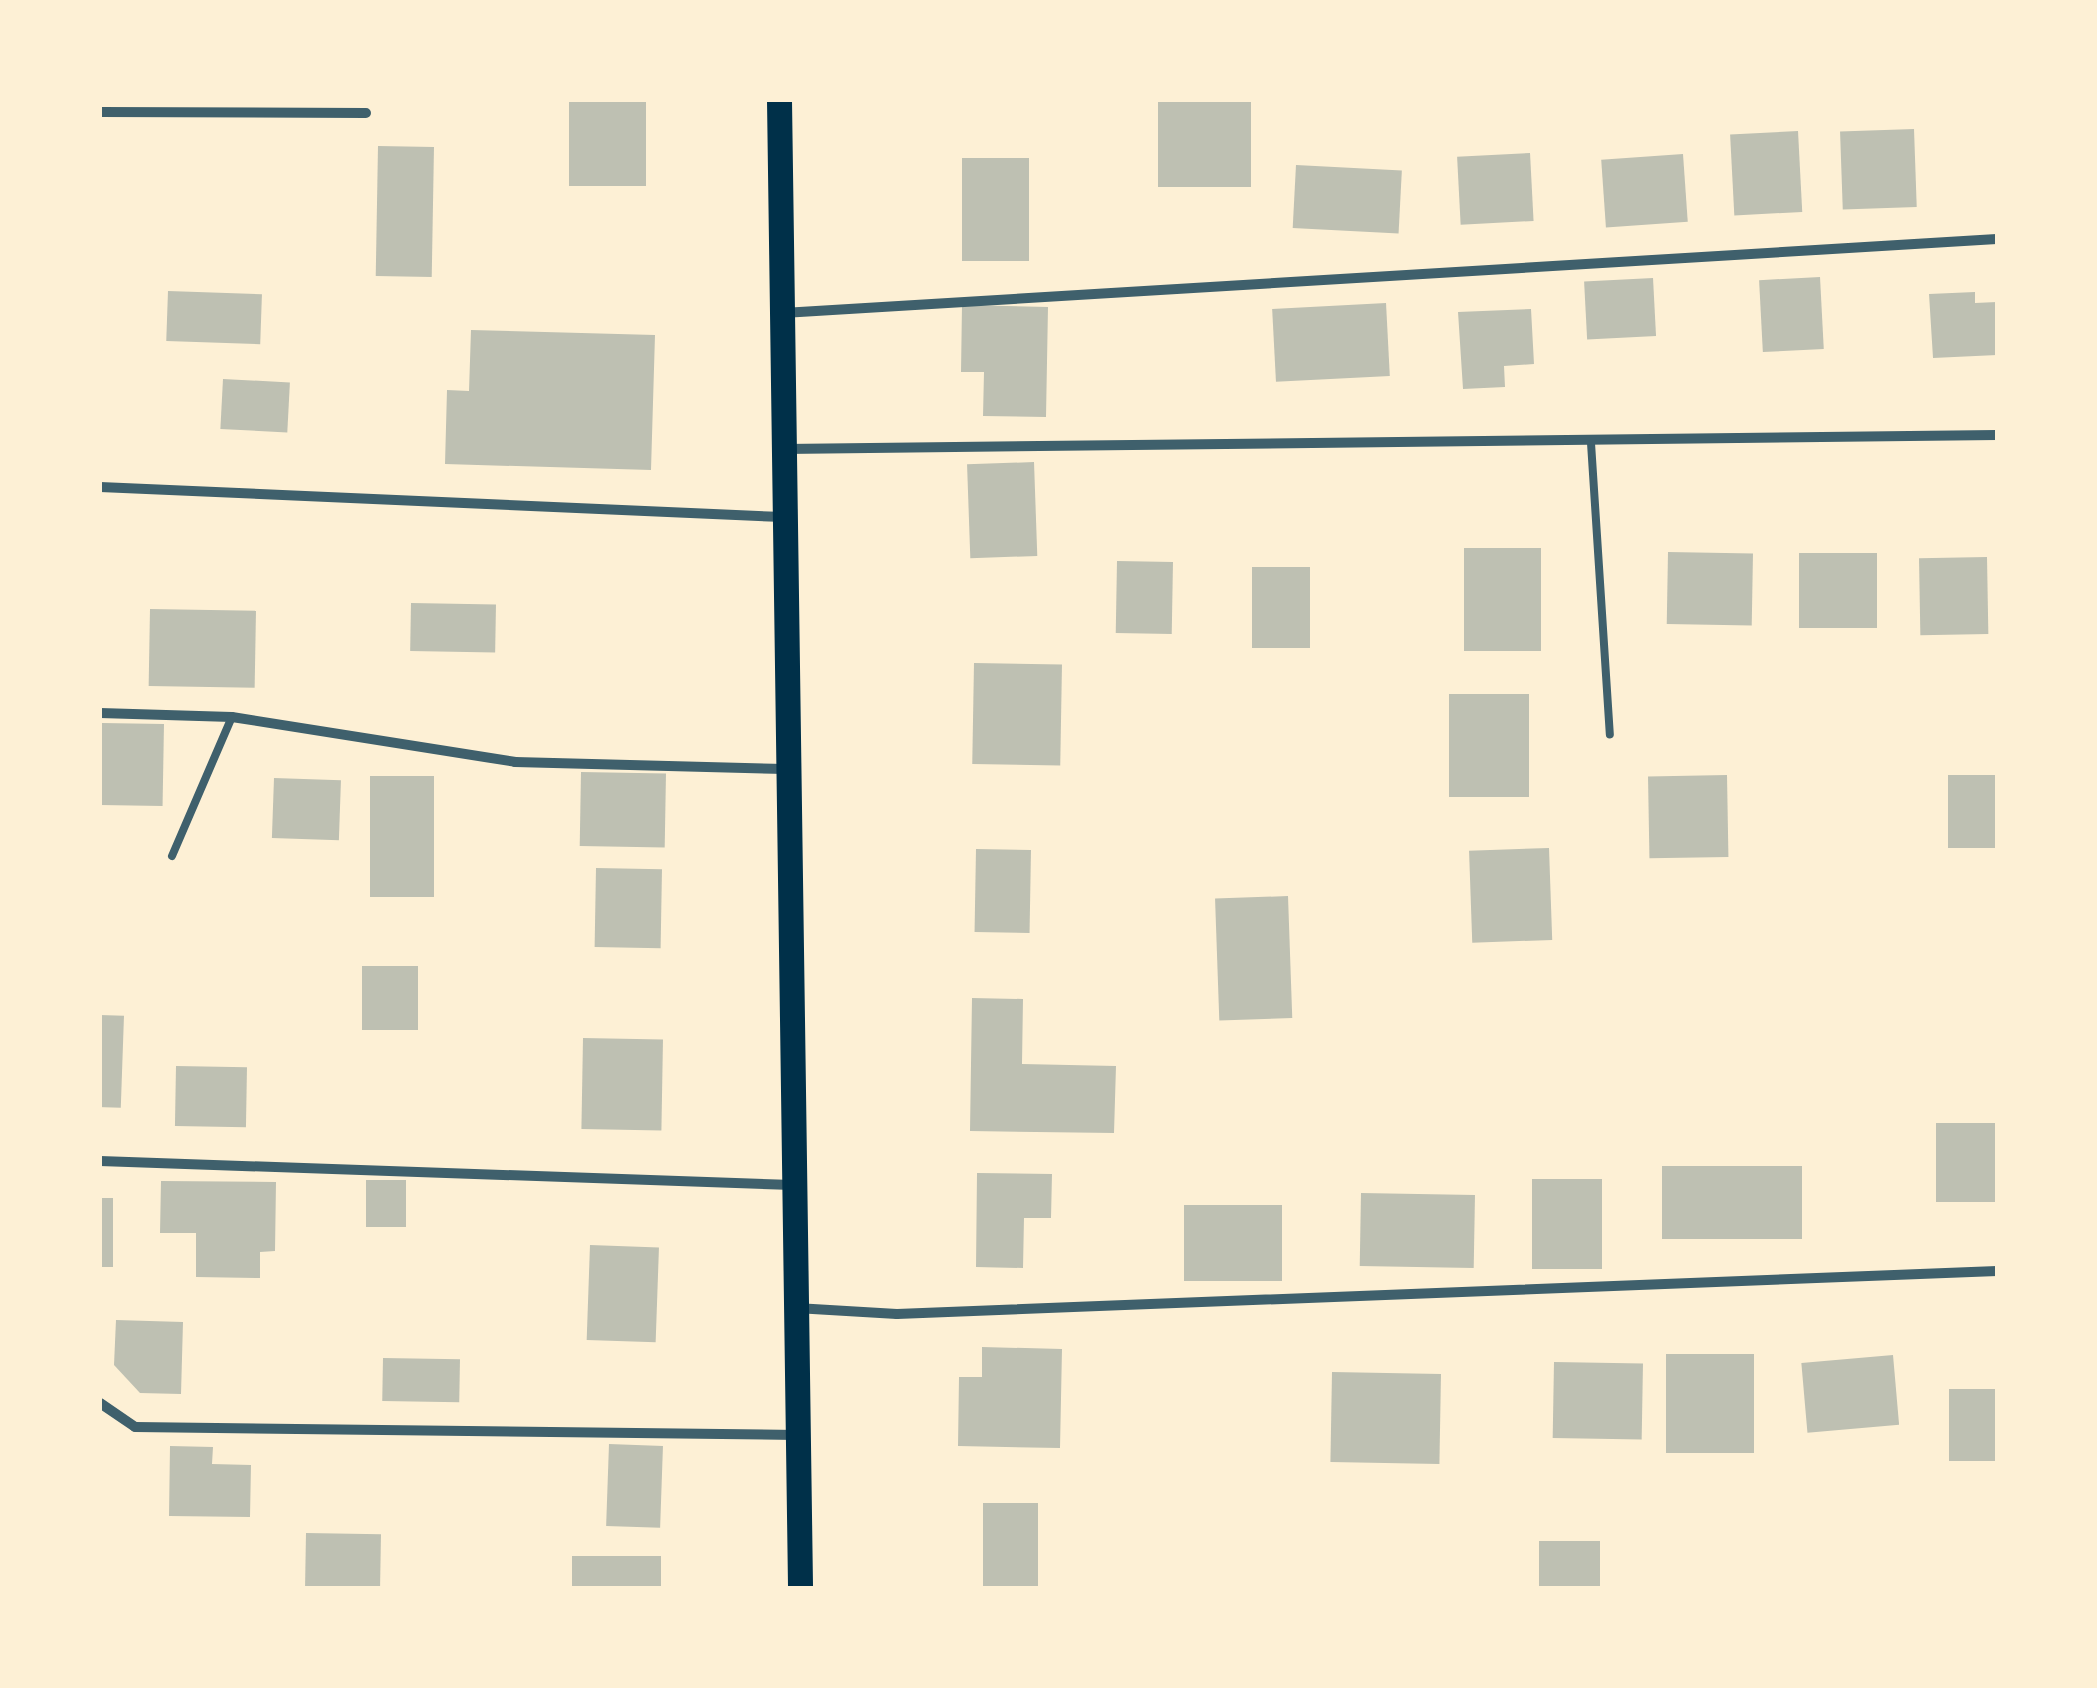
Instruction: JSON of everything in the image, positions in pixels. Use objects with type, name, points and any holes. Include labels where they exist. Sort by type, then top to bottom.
[{"type":"main road","points":[[779,100],[800,1588]]},
{"type":"street","points":[[100,112],[366,113]]},
{"type":"street","points":[[782,314],[1997,239]]},
{"type":"street","points":[[784,449],[1591,443],[1997,435]]},
{"type":"street","points":[[100,486],[785,518]]},
{"type":"street","points":[[100,713],[232,717],[515,762],[788,768]]},
{"type":"street","points":[[100,1162],[794,1185]]},
{"type":"street","points":[[796,1308],[897,1314],[1997,1271]]},
{"type":"street","points":[[100,1403],[134,1427],[798,1435]]},
{"type":"lane","points":[[1591,443],[1610,734]]},
{"type":"lane","points":[[172,856],[232,717]]},
{"type":"building","points":[[569,100],[646,100],[646,186],[569,186]]},
{"type":"building","points":[[1158,100],[1251,100],[1251,187],[1158,187]]},
{"type":"building","points":[[1914,129],[1917,207],[1843,210],[1840,132]]},
{"type":"building","points":[[1798,131],[1802,212],[1734,215],[1730,135]]},
{"type":"building","points":[[378,146],[434,147],[432,277],[376,276]]},
{"type":"building","points":[[1530,153],[1534,221],[1461,225],[1457,157]]},
{"type":"building","points":[[1683,154],[1688,222],[1606,228],[1601,160]]},
{"type":"building","points":[[962,158],[1029,158],[1029,261],[962,261]]},
{"type":"building","points":[[1296,165],[1402,171],[1399,233],[1293,228]]},
{"type":"building","points":[[1820,277],[1824,349],[1763,352],[1759,280]]},
{"type":"building","points":[[1653,278],[1656,336],[1587,340],[1584,282]]},
{"type":"building","points":[[168,291],[262,294],[260,344],[166,341]]},
{"type":"building","points":[[1975,292],[1975,303],[1997,302],[1997,355],[1933,358],[1929,294]]},
{"type":"building","points":[[1386,303],[1390,376],[1276,382],[1272,309]]},
{"type":"building","points":[[962,305],[1048,307],[1046,417],[983,416],[984,372],[961,372]]},
{"type":"building","points":[[1531,309],[1534,364],[1504,366],[1505,387],[1463,389],[1458,312]]},
{"type":"building","points":[[471,330],[655,335],[651,470],[445,464],[447,390],[469,391]]},
{"type":"building","points":[[223,379],[290,383],[287,432],[220,429]]},
{"type":"building","points":[[1034,462],[1037,556],[970,558],[967,464]]},
{"type":"building","points":[[1464,548],[1541,548],[1541,651],[1464,651]]},
{"type":"building","points":[[1668,552],[1753,553],[1752,625],[1667,624]]},
{"type":"building","points":[[1799,553],[1877,553],[1877,628],[1799,628]]},
{"type":"building","points":[[1987,557],[1988,634],[1920,635],[1919,558]]},
{"type":"building","points":[[1117,561],[1173,562],[1172,634],[1116,633]]},
{"type":"building","points":[[1252,567],[1310,567],[1310,648],[1252,648]]},
{"type":"building","points":[[411,603],[496,604],[495,652],[410,651]]},
{"type":"building","points":[[150,609],[256,611],[255,688],[149,686]]},
{"type":"building","points":[[974,663],[1062,665],[1060,766],[972,764]]},
{"type":"building","points":[[1449,694],[1529,694],[1529,797],[1449,797]]},
{"type":"building","points":[[102,723],[164,724],[163,806],[101,805]]},
{"type":"building","points":[[581,772],[666,773],[665,847],[580,846]]},
{"type":"building","points":[[1727,775],[1728,857],[1649,858],[1648,776]]},
{"type":"building","points":[[1948,775],[1997,775],[1997,848],[1948,848]]},
{"type":"building","points":[[370,776],[434,776],[434,897],[370,897]]},
{"type":"building","points":[[274,778],[341,780],[339,840],[272,838]]},
{"type":"building","points":[[1549,848],[1552,940],[1472,943],[1469,851]]},
{"type":"building","points":[[976,849],[1031,850],[1030,933],[975,932]]},
{"type":"building","points":[[596,868],[662,869],[661,948],[595,947]]},
{"type":"building","points":[[1288,896],[1292,1018],[1219,1020],[1215,899]]},
{"type":"building","points":[[362,966],[418,966],[418,1030],[362,1030]]},
{"type":"building","points":[[972,998],[1023,999],[1022,1064],[1116,1066],[1114,1133],[970,1131]]},
{"type":"building","points":[[100,1015],[124,1016],[121,1108],[100,1107]]},
{"type":"building","points":[[583,1038],[663,1039],[661,1130],[581,1129]]},
{"type":"building","points":[[176,1066],[247,1067],[246,1127],[175,1126]]},
{"type":"building","points":[[1936,1123],[1997,1123],[1997,1202],[1936,1202]]},
{"type":"building","points":[[1662,1166],[1802,1166],[1802,1239],[1662,1239]]},
{"type":"building","points":[[977,1173],[1052,1174],[1051,1218],[1024,1218],[1023,1268],[976,1267]]},
{"type":"building","points":[[1532,1179],[1602,1179],[1602,1269],[1532,1269]]},
{"type":"building","points":[[366,1180],[406,1180],[406,1227],[366,1227]]},
{"type":"building","points":[[161,1181],[276,1182],[275,1251],[260,1252],[260,1278],[196,1277],[196,1233],[160,1233]]},
{"type":"building","points":[[1361,1193],[1475,1195],[1474,1268],[1360,1266]]},
{"type":"building","points":[[100,1198],[113,1198],[113,1267],[100,1267]]},
{"type":"building","points":[[1184,1205],[1282,1205],[1282,1281],[1184,1281]]},
{"type":"building","points":[[590,1245],[659,1247],[656,1342],[587,1340]]},
{"type":"building","points":[[116,1320],[183,1322],[181,1394],[140,1393],[114,1365]]},
{"type":"building","points":[[982,1347],[1062,1349],[1060,1448],[958,1446],[959,1377],[982,1377]]},
{"type":"building","points":[[1666,1354],[1754,1354],[1754,1453],[1666,1453]]},
{"type":"building","points":[[1893,1355],[1899,1425],[1807,1433],[1801,1363]]},
{"type":"building","points":[[383,1358],[460,1359],[459,1402],[382,1401]]},
{"type":"building","points":[[1554,1362],[1643,1364],[1642,1440],[1553,1438]]},
{"type":"building","points":[[1332,1372],[1441,1374],[1439,1464],[1330,1462]]},
{"type":"building","points":[[1949,1389],[1997,1389],[1997,1461],[1949,1461]]},
{"type":"building","points":[[609,1444],[663,1446],[660,1528],[606,1526]]},
{"type":"building","points":[[170,1446],[213,1447],[212,1464],[251,1465],[250,1517],[169,1516]]},
{"type":"building","points":[[983,1503],[1038,1503],[1038,1588],[983,1588]]},
{"type":"building","points":[[306,1533],[381,1534],[380,1588],[305,1588]]},
{"type":"building","points":[[1539,1541],[1600,1541],[1600,1588],[1539,1588]]},
{"type":"building","points":[[572,1556],[661,1556],[661,1588],[572,1588]]}]
